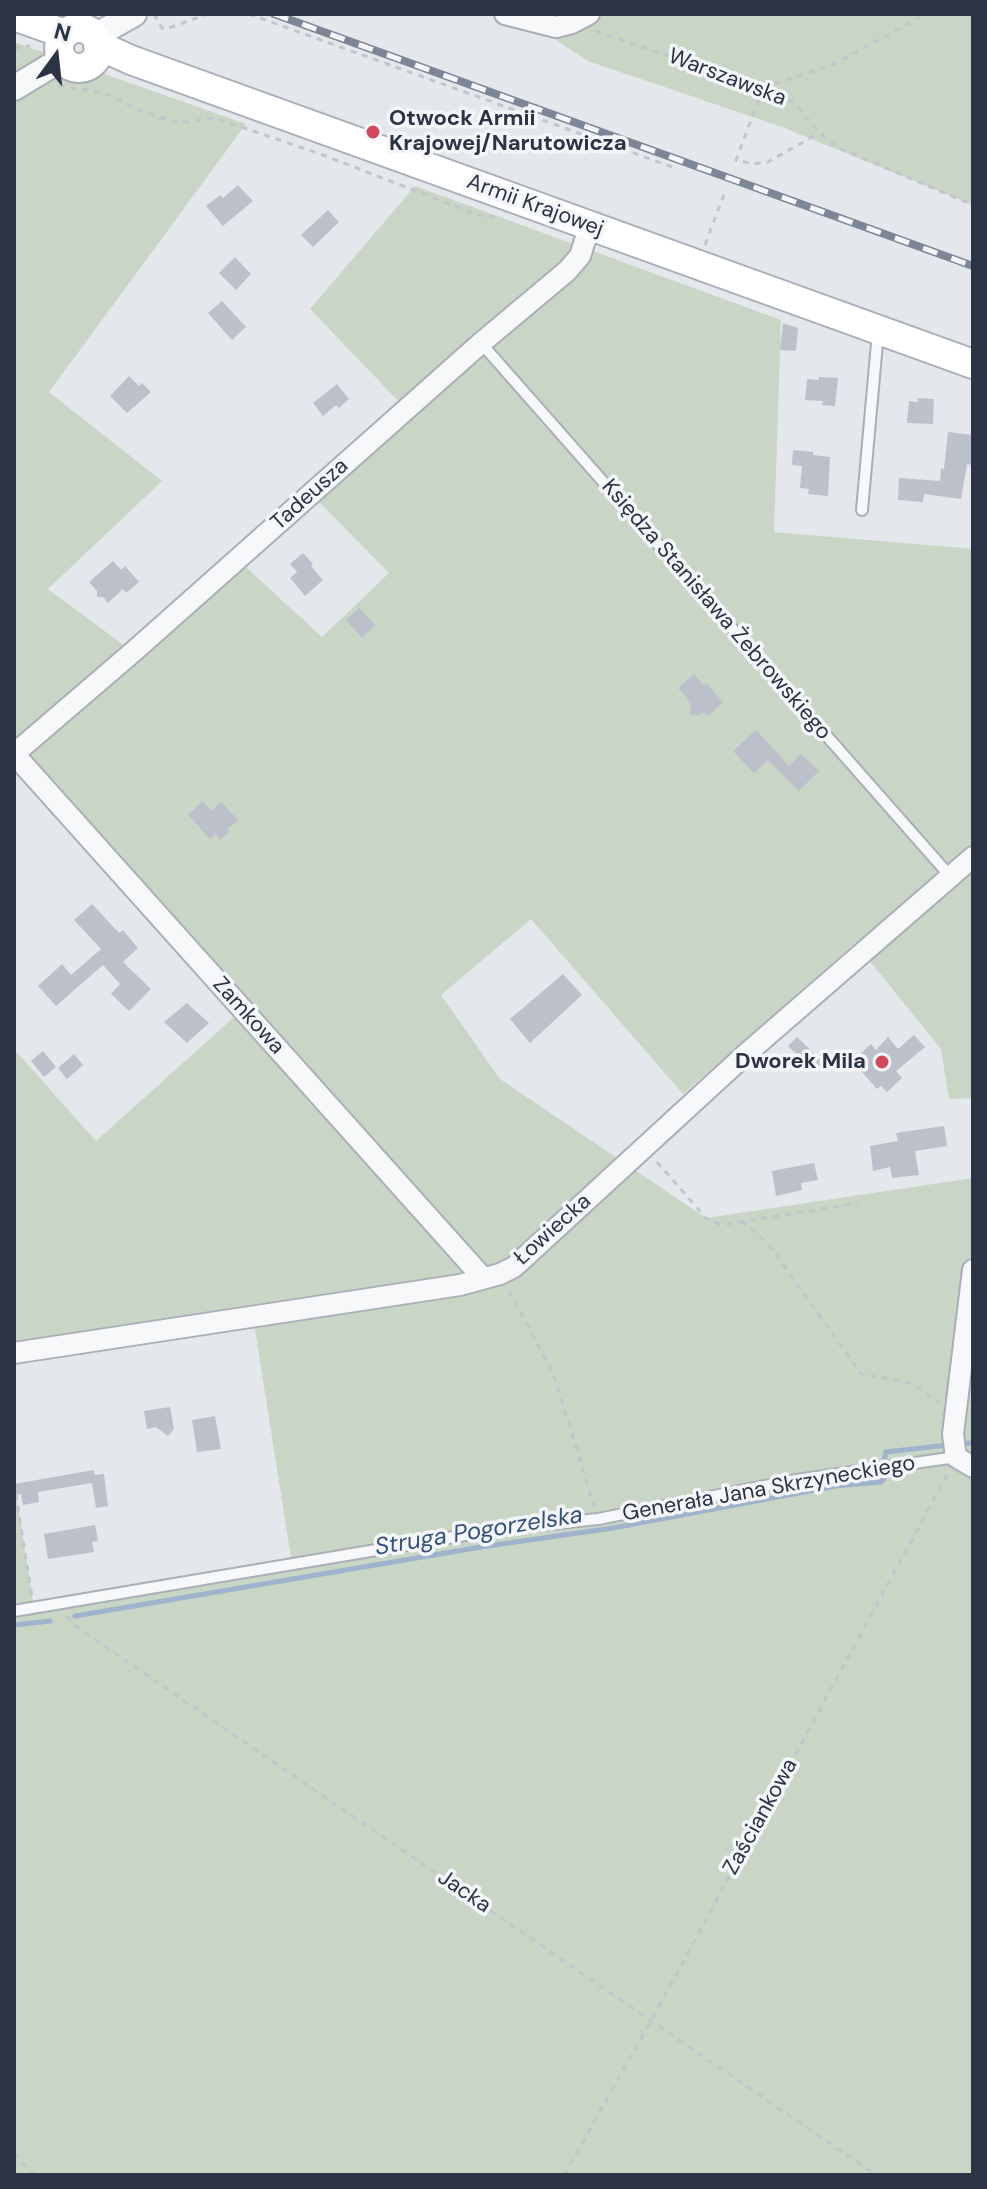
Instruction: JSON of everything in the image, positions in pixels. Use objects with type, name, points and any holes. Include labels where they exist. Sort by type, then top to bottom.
[{"type":"main road","points":[[14,16],[71,66],[82,68],[92,63],[98,54],[97,41]]},
{"type":"main road","name":"Armii Krajowej","points":[[97,41],[131,60],[973,364]]},
{"type":"street","points":[[97,41],[134,14]]},
{"type":"street","points":[[505,14],[556,27],[580,18]]},
{"type":"street","points":[[14,88],[62,60]]},
{"type":"street","name":"Tadeusza","points":[[14,754],[567,271],[580,256],[590,225]]},
{"type":"street","name":"Zamkowa","points":[[14,754],[491,1276]]},
{"type":"street","name":"Łowiecka","points":[[14,1353],[460,1285],[514,1267],[735,1065],[973,857]]},
{"type":"street","points":[[959,1444],[973,1270]]},
{"type":"lane","points":[[862,510],[878,330]]},
{"type":"lane","name":"Księdza Stanisława Żebrowskiego","points":[[481,343],[950,876]]},
{"type":"lane","name":"Generała Jana Skrzyneckiego","points":[[14,1611],[501,1529],[598,1519],[959,1444]]},
{"type":"path","points":[[154,14],[162,28],[166,29],[208,14]]},
{"type":"path","points":[[249,14],[675,168]]},
{"type":"path","points":[[820,133],[768,162],[753,164],[736,160],[763,88],[836,63],[926,14]]},
{"type":"path","name":"Warszawska","points":[[580,18],[793,102],[820,133],[841,149],[973,205]]},
{"type":"path","points":[[14,48],[30,46]]},
{"type":"path","points":[[62,60],[102,92],[141,111],[181,123],[215,118],[323,155],[478,215],[513,219]]},
{"type":"path","points":[[703,250],[726,189]]},
{"type":"path","points":[[643,1148],[706,1218],[721,1225],[858,1203]]},
{"type":"path","points":[[742,1221],[768,1243],[861,1374],[911,1383],[959,1444]]},
{"type":"path","points":[[491,1276],[553,1372],[598,1519]]},
{"type":"path","name":"Zaściankowa","points":[[564,2175],[651,2021],[959,1444]]},
{"type":"path","points":[[14,1482],[33,1608]]},
{"type":"path","name":"Jacka","points":[[57,1603],[74,1625],[876,2175]]},
{"type":"path","points":[[14,2154],[35,2175]]},
{"type":"green space","points":[[506,14],[973,14],[973,205],[782,127],[588,61],[527,21]]},
{"type":"green space","points":[[14,42],[246,124],[49,392],[162,481],[48,589],[133,652],[237,559],[322,637],[389,573],[311,494],[406,409],[310,309],[415,186],[781,320],[774,532],[973,549],[973,1098],[949,1099],[941,1049],[855,943],[683,1094],[531,919],[441,995],[500,1079],[706,1218],[973,1178],[973,2175],[14,2175],[14,1482],[34,1608],[292,1564],[253,1317],[14,1353],[14,1049],[96,1141],[242,1010],[14,754]]},
{"type":"building","points":[[238,185],[253,201],[223,226],[206,206],[220,195],[223,198]]},
{"type":"building","points":[[328,210],[339,222],[313,247],[301,235]]},
{"type":"building","points":[[235,257],[251,274],[236,290],[219,273]]},
{"type":"building","points":[[222,301],[246,327],[232,340],[208,313]]},
{"type":"building","points":[[783,323],[798,328],[796,351],[780,350]]},
{"type":"building","points":[[129,376],[151,392],[127,413],[110,396]]},
{"type":"building","points":[[819,377],[838,378],[835,406],[822,405],[823,401],[805,400],[807,379],[819,380]]},
{"type":"building","points":[[337,384],[349,399],[323,416],[313,403]]},
{"type":"building","points":[[918,398],[934,399],[933,424],[907,423],[909,401],[918,402]]},
{"type":"building","points":[[948,432],[973,435],[973,465],[967,464],[961,499],[924,494],[923,502],[898,500],[899,478],[940,481]]},
{"type":"building","points":[[793,450],[830,457],[828,496],[808,494],[809,489],[800,488],[802,466],[792,465]]},
{"type":"building","points":[[303,553],[323,580],[305,596],[290,578],[297,572],[290,564]]},
{"type":"building","points":[[113,561],[121,570],[125,566],[139,582],[126,593],[123,589],[108,603],[103,597],[97,597],[97,591],[89,582]]},
{"type":"building","points":[[359,608],[375,625],[362,638],[346,620]]},
{"type":"building","points":[[694,674],[723,702],[708,716],[704,712],[698,716],[690,714],[691,705],[678,688]]},
{"type":"building","points":[[756,730],[789,766],[801,754],[819,771],[799,791],[768,760],[754,773],[733,751]]},
{"type":"building","points":[[203,801],[211,811],[221,802],[238,820],[220,840],[216,834],[210,839],[188,815]]},
{"type":"building","points":[[92,904],[119,933],[123,930],[138,948],[123,962],[151,989],[129,1011],[111,994],[120,984],[103,965],[56,1006],[38,986],[62,964],[71,975],[101,949],[74,920]]},
{"type":"building","points":[[563,974],[582,995],[530,1043],[510,1019]]},
{"type":"building","points":[[187,1003],[209,1023],[187,1043],[164,1022]]},
{"type":"building","name":"Dworek Mila","points":[[914,1035],[925,1047],[896,1071],[902,1078],[887,1092],[881,1086],[877,1089],[855,1064],[860,1059],[857,1057],[871,1044],[876,1050],[888,1037],[898,1049]]},
{"type":"building","points":[[797,1037],[824,1063],[815,1072],[788,1046]]},
{"type":"building","points":[[43,1051],[56,1067],[44,1077],[31,1061]]},
{"type":"building","points":[[74,1054],[83,1065],[67,1079],[58,1068]]},
{"type":"building","points":[[944,1126],[947,1146],[915,1151],[919,1175],[892,1178],[890,1167],[873,1171],[870,1146],[898,1141],[896,1133]]},
{"type":"building","points":[[814,1163],[818,1180],[801,1183],[802,1190],[776,1196],[772,1171]]},
{"type":"building","points":[[170,1407],[174,1429],[168,1436],[156,1427],[147,1429],[144,1411]]},
{"type":"building","points":[[215,1416],[221,1449],[197,1452],[192,1420]]},
{"type":"building","points":[[94,1470],[95,1475],[104,1474],[108,1506],[96,1508],[92,1483],[38,1492],[39,1502],[23,1505],[21,1494],[15,1495],[14,1484]]},
{"type":"building","points":[[95,1525],[98,1541],[92,1542],[94,1552],[48,1559],[44,1534]]},
{"type":"waterway","name":"Struga Pogorzelska","points":[[958,1444],[973,1443]]},
{"type":"waterway","name":"Struga Pogorzelska","points":[[884,1462],[886,1452],[948,1445]]},
{"type":"waterway","name":"Struga Pogorzelska","points":[[75,1616],[481,1547],[613,1528],[836,1486],[881,1482],[885,1477]]},
{"type":"waterway","name":"Struga Pogorzelska","points":[[14,1625],[50,1621]]},
{"type":"railway","points":[[274,14],[973,266]]},
{"type":"place","name":"Otwock Armii Krajowej/Narutowicza","points":[[373,132]]},
{"type":"place","name":"Dworek Mila","points":[[882,1062]]}]
